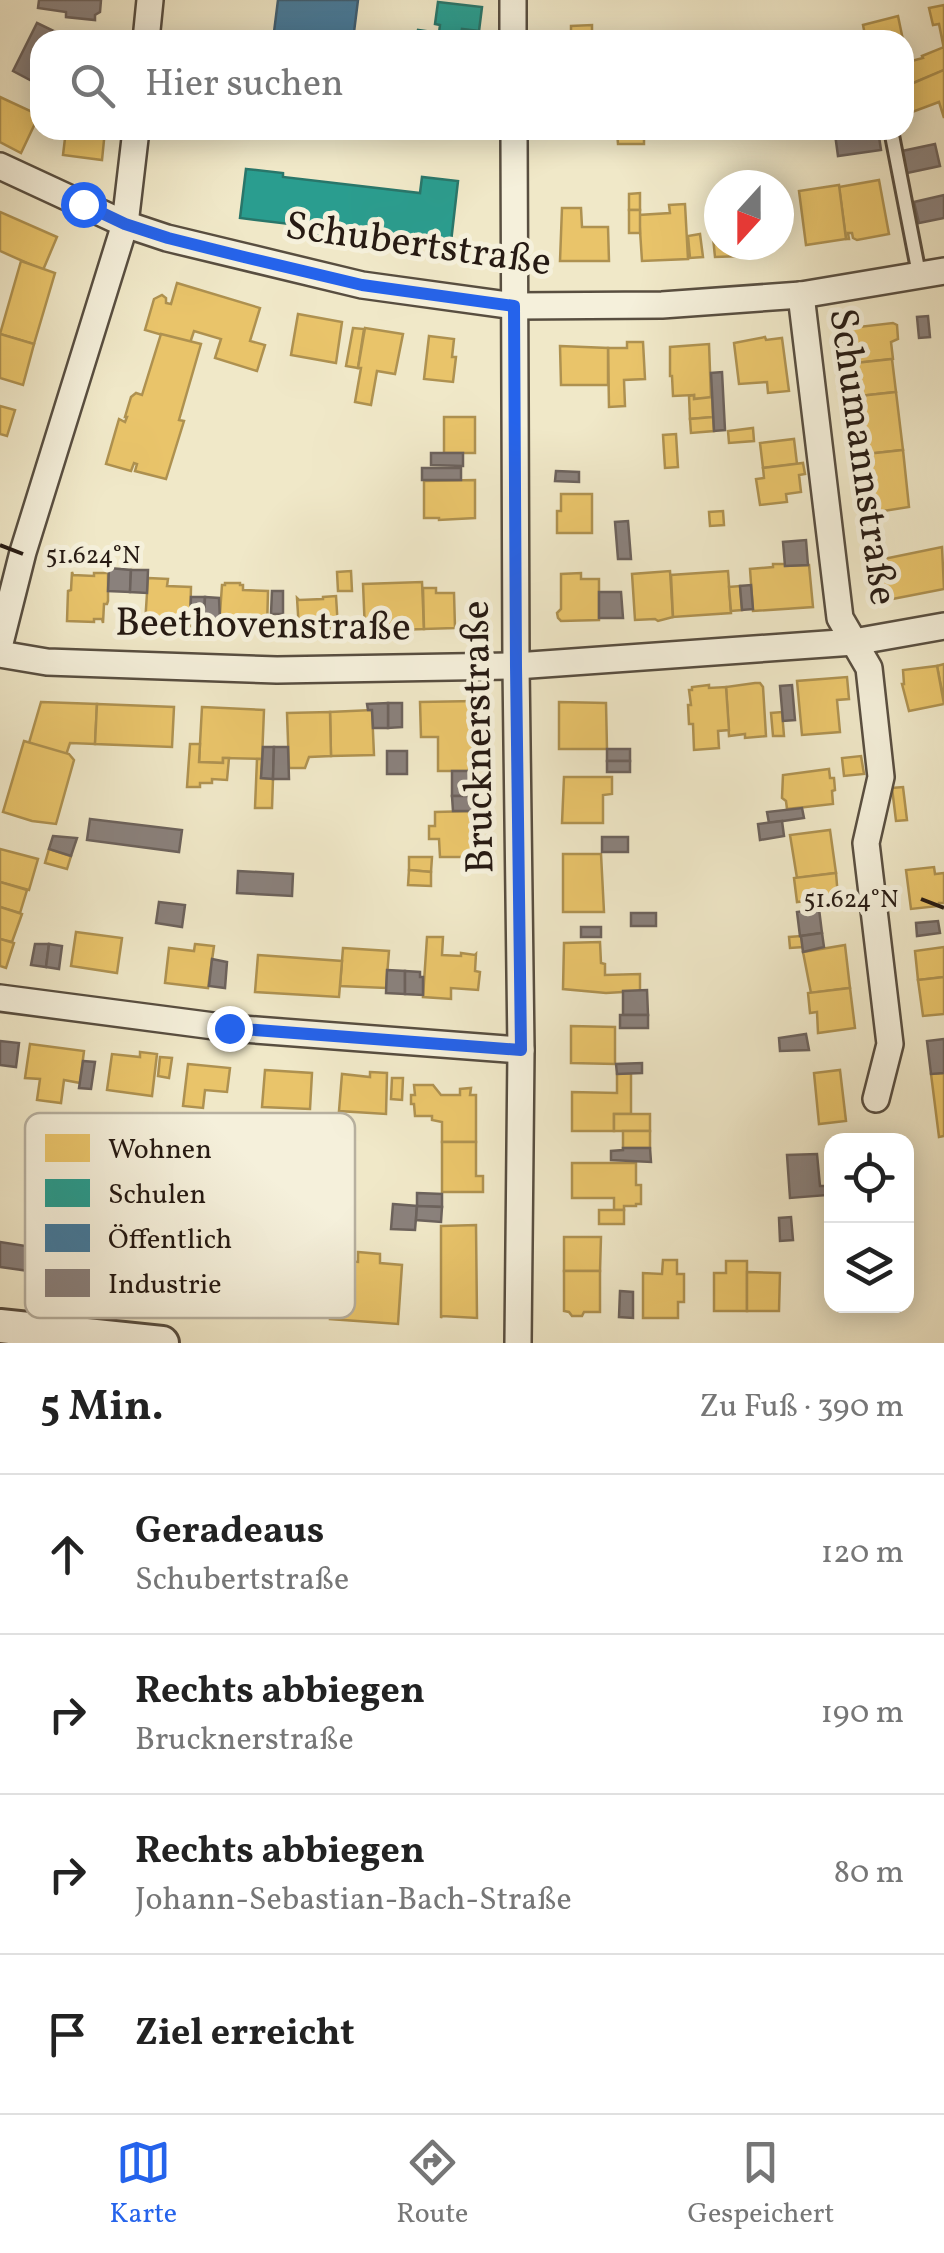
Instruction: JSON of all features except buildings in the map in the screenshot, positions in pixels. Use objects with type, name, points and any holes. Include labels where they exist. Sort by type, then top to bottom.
[{"type":"street","points":[[147,30],[150,0]]},
{"type":"street","points":[[513,0],[513,30]]},
{"type":"street","points":[[0,643],[23,552],[125,224],[135,140]]},
{"type":"street","name":"Brucknerstraße","points":[[514,140],[521,1050],[518,1343]]},
{"type":"street","name":"Schubertstraße","points":[[0,166],[125,224],[168,238],[362,285],[514,306],[662,305],[800,295],[932,272]]},
{"type":"street","name":"Schumannstraße","points":[[800,295],[840,618],[870,668],[881,777],[866,843],[890,1044],[876,1099]]},
{"type":"street","name":"Beethovenstraße","points":[[0,654],[47,662],[277,670],[516,666],[854,642],[944,626]]},
{"type":"street","points":[[0,998],[229,1028],[521,1050]]},
{"type":"street","points":[[0,1326],[162,1343]]},
{"type":"lane","points":[[893,140],[932,272]]},
{"type":"route","points":[[83,204],[168,238],[362,285],[514,306],[521,1050],[229,1028]]}]
